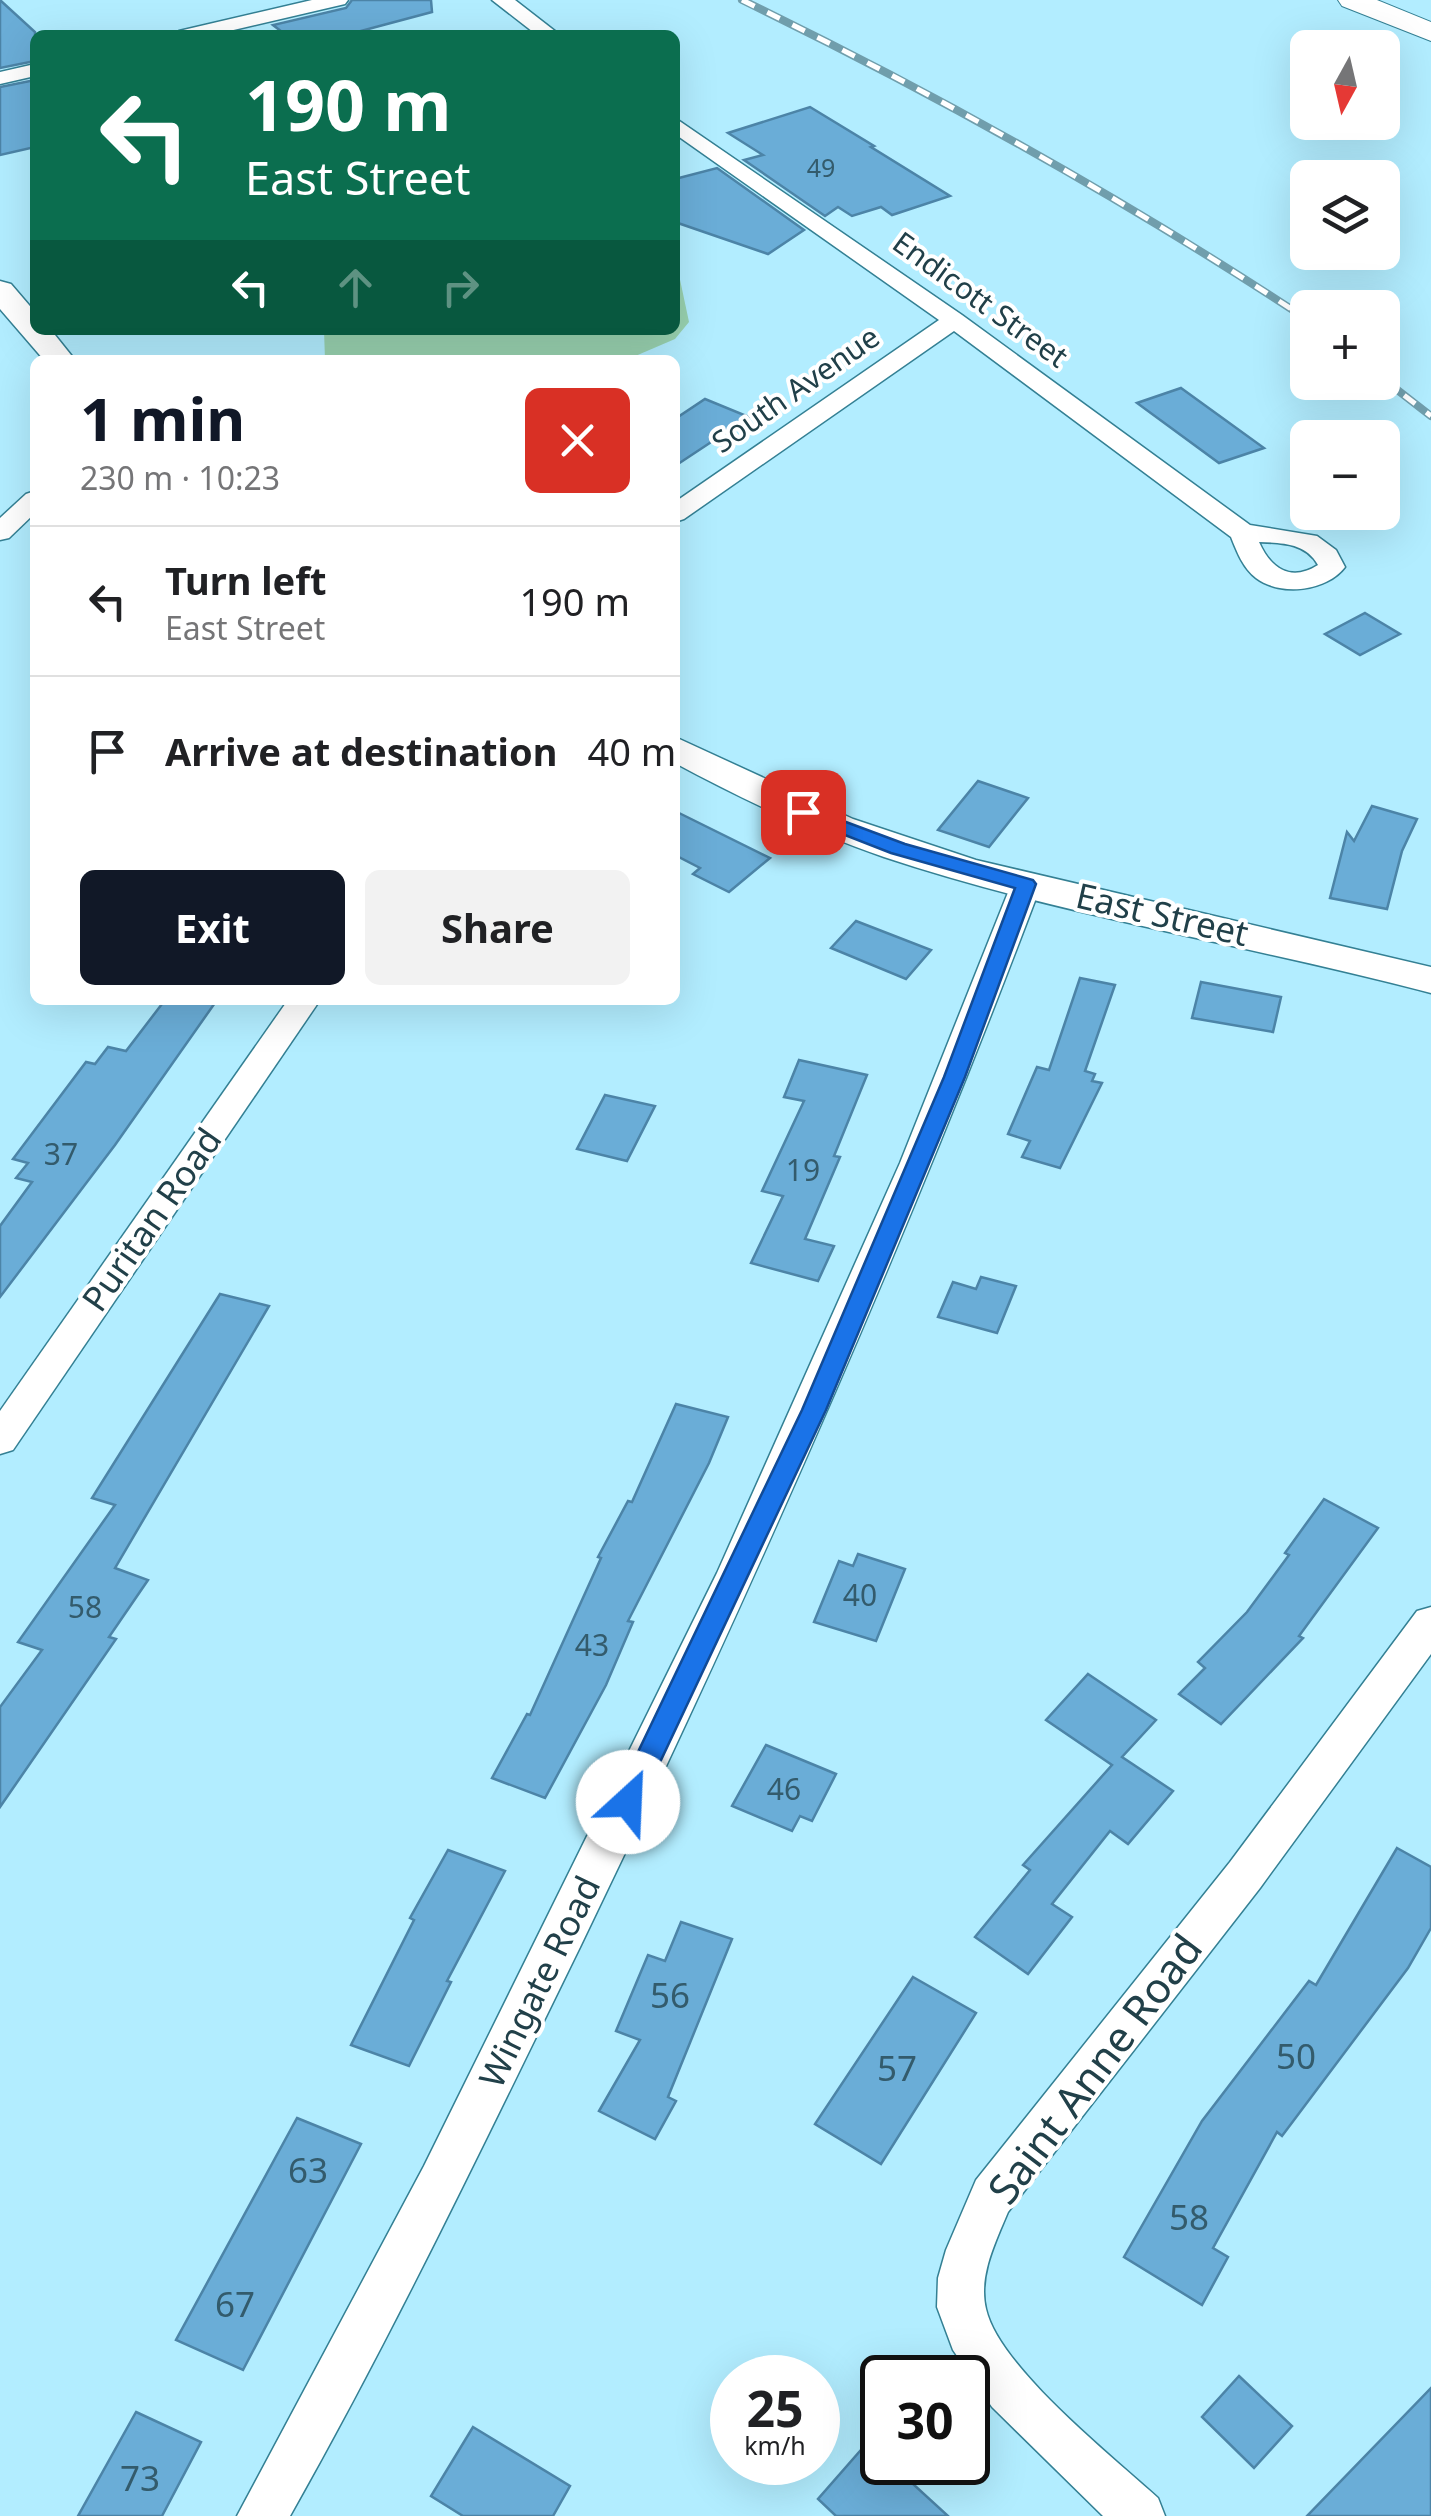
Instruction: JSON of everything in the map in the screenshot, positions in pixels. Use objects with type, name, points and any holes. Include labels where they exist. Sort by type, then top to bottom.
[{"type":"main road","points":[[1352,0],[1431,32]]},
{"type":"street","points":[[208,30],[338,0]]},
{"type":"street","points":[[502,0],[543,30]]},
{"type":"street","points":[[0,78],[30,71]]},
{"type":"street","name":"Endicott Street","points":[[680,128],[954,320],[1243,533]]},
{"type":"street","points":[[0,290],[30,325]]},
{"type":"street","name":"South Avenue","points":[[680,511],[954,320]]},
{"type":"street","points":[[39,335],[56,355]]},
{"type":"street","points":[[0,532],[30,504]]},
{"type":"street","name":"East Street","points":[[680,750],[803,812],[898,848],[1026,884],[1431,980]]},
{"type":"street","name":"Wingate Road","points":[[262,2516],[344,2376],[594,1874],[814,1410],[954,1077],[1026,884]]},
{"type":"street","name":"Puritan Road","points":[[0,1440],[301,1005]]},
{"type":"street","name":"Saint Anne Road","points":[[1140,2516],[1002,2383],[975,2344],[961,2306],[968,2253],[992,2196],[1245,1875],[1431,1623]]},
{"type":"green space","points":[[680,280],[689,322],[680,333]]},
{"type":"green space","points":[[324,335],[678,335],[638,355],[325,355]]},
{"type":"building","points":[[0,0],[33,30],[30,62],[0,68]]},
{"type":"building","points":[[352,0],[431,0],[432,12],[365,30],[280,30],[273,25],[346,8]]},
{"type":"building","points":[[30,81],[30,148],[0,155],[0,87]]},
{"type":"building","points":[[810,107],[950,196],[892,215],[881,207],[852,216],[838,207],[825,216],[744,160],[763,155],[728,133]]},
{"type":"building","points":[[717,168],[804,230],[768,254],[680,224],[680,178]]},
{"type":"building","points":[[1181,388],[1264,448],[1219,463],[1137,403]]},
{"type":"building","points":[[705,399],[749,417],[680,463],[680,416]]},
{"type":"building","points":[[1365,613],[1400,634],[1360,655],[1325,634]]},
{"type":"building","points":[[978,781],[1028,798],[989,847],[938,830]]},
{"type":"building","points":[[1372,806],[1417,819],[1402,851],[1387,909],[1330,898],[1347,832],[1354,841]]},
{"type":"building","points":[[680,813],[770,858],[729,892],[693,874],[700,868],[680,858]]},
{"type":"building","points":[[856,921],[931,950],[906,979],[831,948]]},
{"type":"building","points":[[1080,978],[1115,985],[1085,1071],[1095,1074],[1092,1081],[1102,1083],[1060,1168],[1022,1157],[1030,1141],[1008,1134],[1037,1067],[1049,1070]]},
{"type":"building","points":[[1201,982],[1281,997],[1273,1032],[1192,1018]]},
{"type":"building","points":[[161,1005],[213,1005],[115,1145],[0,1297],[0,1226],[32,1182],[16,1178],[28,1163],[13,1159],[86,1062],[95,1064],[108,1047],[126,1051]]},
{"type":"building","points":[[799,1060],[867,1075],[834,1156],[840,1157],[805,1239],[834,1246],[818,1281],[751,1263],[783,1196],[762,1191],[804,1101],[784,1097]]},
{"type":"building","points":[[605,1095],[655,1106],[627,1161],[577,1149]]},
{"type":"building","points":[[981,1277],[1016,1286],[997,1333],[938,1317],[953,1282],[976,1289]]},
{"type":"building","points":[[220,1294],[269,1306],[115,1568],[148,1580],[109,1637],[116,1639],[0,1807],[0,1707],[42,1650],[18,1642],[115,1505],[92,1498]]},
{"type":"building","points":[[676,1404],[728,1417],[709,1463],[628,1621],[633,1622],[606,1685],[545,1798],[492,1778],[527,1714],[530,1715],[601,1558],[598,1557],[628,1501],[632,1502]]},
{"type":"building","points":[[1324,1499],[1378,1528],[1299,1636],[1303,1638],[1221,1724],[1179,1694],[1205,1668],[1198,1662],[1247,1612]]},
{"type":"building","points":[[858,1554],[905,1569],[876,1641],[814,1622],[839,1561],[853,1566]]},
{"type":"building","points":[[1088,1674],[1156,1720],[1122,1757],[1173,1791],[1128,1844],[1110,1831],[1052,1904],[1072,1917],[1028,1974],[975,1937],[1030,1870],[1023,1865],[1112,1765],[1046,1720]]},
{"type":"building","points":[[766,1745],[836,1774],[812,1821],[800,1816],[792,1831],[732,1806]]},
{"type":"building","points":[[1397,1848],[1431,1867],[1431,1928],[1408,1968],[1282,2136],[1277,2132],[1213,2248],[1228,2257],[1202,2305],[1124,2257],[1202,2121],[1309,1981],[1316,1985]]},
{"type":"building","points":[[448,1850],[505,1871],[447,1981],[451,1982],[409,2066],[351,2045],[414,1920],[410,1918]]},
{"type":"building","points":[[681,1922],[732,1939],[668,2097],[676,2101],[655,2139],[599,2111],[640,2040],[616,2031],[648,1955],[665,1961]]},
{"type":"building","points":[[913,1977],[976,2013],[881,2164],[815,2124]]},
{"type":"building","points":[[297,2118],[361,2144],[243,2370],[176,2340]]},
{"type":"building","points":[[1239,2376],[1292,2426],[1254,2468],[1202,2417]]},
{"type":"building","points":[[1431,2388],[1431,2516],[1307,2516]]},
{"type":"building","points":[[136,2412],[201,2442],[162,2516],[78,2516]]},
{"type":"building","points":[[473,2427],[570,2486],[553,2516],[463,2516],[431,2496]]},
{"type":"building","points":[[860,2451],[860,2485],[914,2485],[948,2516],[836,2516],[818,2499],[830,2485],[840,2485],[840,2474]]},
{"type":"railway","points":[[742,0],[888,73],[1030,151],[1290,309]]},
{"type":"railway","points":[[1400,392],[1431,416]]},
{"type":"route","points":[[628,1802],[814,1410],[954,1077],[1026,884],[898,848],[803,812]]}]
